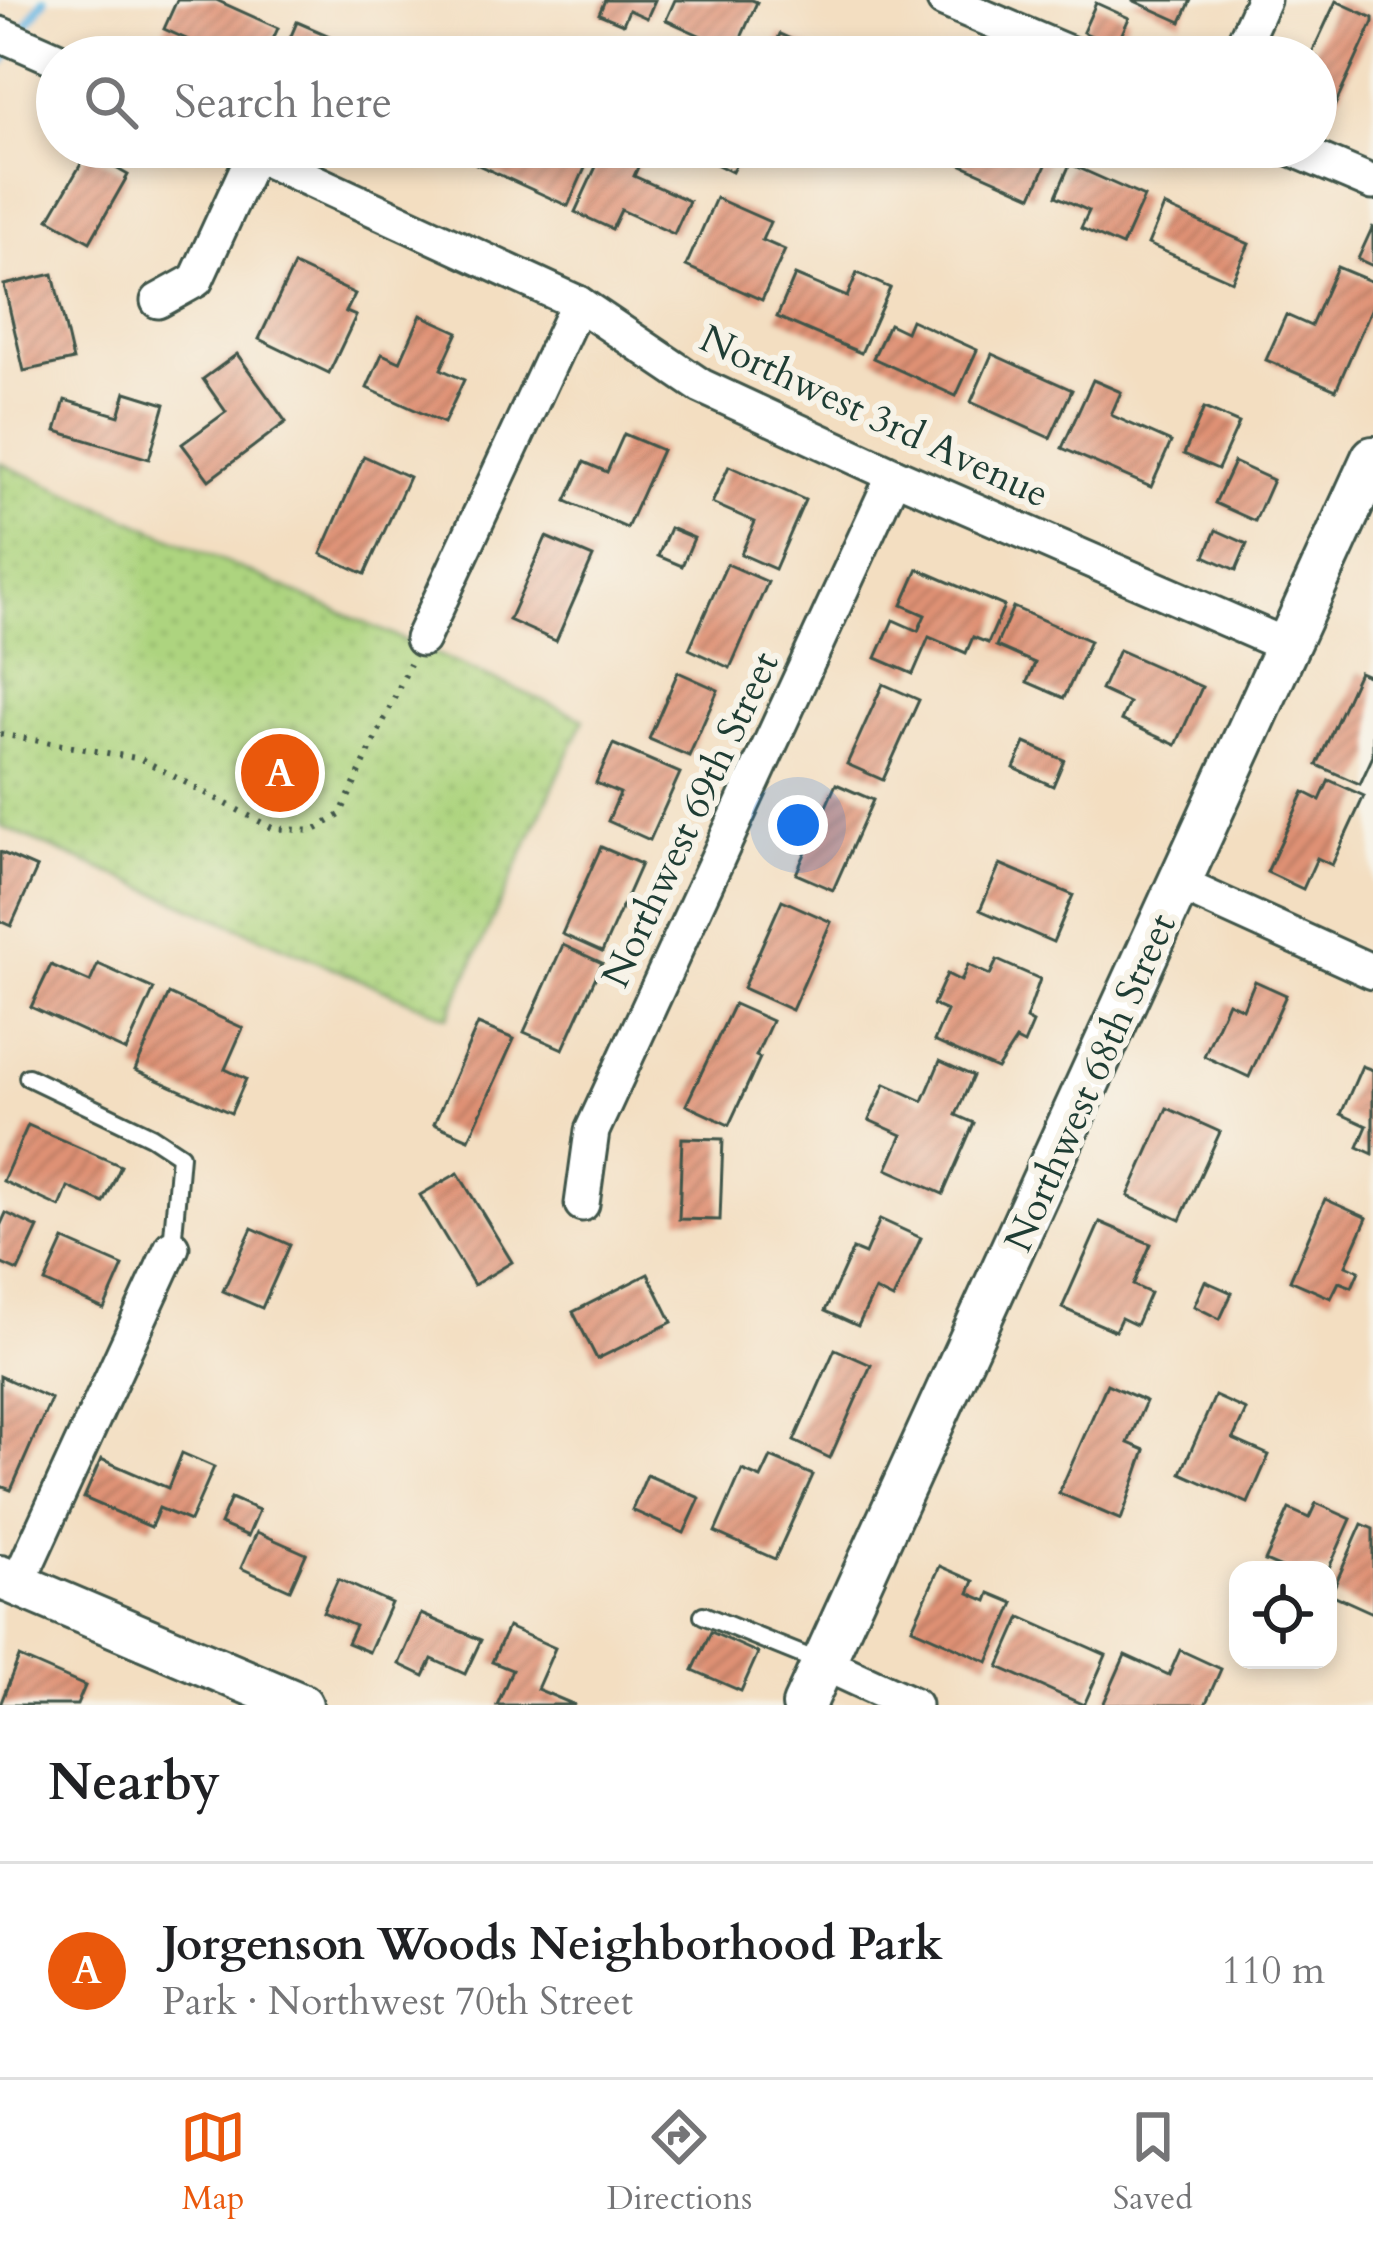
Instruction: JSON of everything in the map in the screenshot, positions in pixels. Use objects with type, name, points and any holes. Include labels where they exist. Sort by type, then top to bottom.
[{"type":"street","points":[[944,0],[1029,36]]},
{"type":"street","points":[[1247,36],[1264,0]]},
{"type":"street","points":[[0,34],[36,50]]},
{"type":"street","points":[[158,301],[196,280],[239,168]]},
{"type":"street","name":"Northwest 3rd Avenue","points":[[285,168],[578,303],[701,386],[1290,647]]},
{"type":"street","points":[[1337,168],[1373,183]]},
{"type":"street","points":[[422,639],[578,303]]},
{"type":"street","name":"Northwest 68th Street","points":[[804,1705],[1373,458]]},
{"type":"street","name":"Northwest 69th Street","points":[[582,1204],[592,1131],[894,475]]},
{"type":"street","points":[[1178,884],[1373,972]]},
{"type":"street","points":[[172,1247],[8,1581],[301,1705]]},
{"type":"street","points":[[823,1663],[914,1705]]},
{"type":"lane","points":[[28,1078],[151,1136],[180,1155],[172,1247]]},
{"type":"lane","points":[[703,1616],[823,1663]]},
{"type":"path","points":[[0,734],[141,759],[272,828],[314,831],[340,815],[422,639]]},
{"type":"green space","points":[[0,463],[584,719],[448,1017],[0,826]]},
{"type":"building","points":[[177,0],[216,0],[278,28],[274,36],[180,36],[164,29]]},
{"type":"building","points":[[605,0],[655,0],[647,18],[629,10],[623,24],[599,14]]},
{"type":"building","points":[[675,0],[757,2],[742,36],[702,36],[666,20]]},
{"type":"building","points":[[1132,0],[1191,0],[1181,22]]},
{"type":"building","points":[[1336,1],[1373,18],[1337,101],[1337,36],[1320,36]]},
{"type":"building","points":[[1096,3],[1129,18],[1121,36],[1083,32]]},
{"type":"building","points":[[297,22],[329,36],[291,36]]},
{"type":"building","points":[[79,168],[116,168],[128,175],[90,242],[49,219]]},
{"type":"building","points":[[485,168],[585,168],[568,206]]},
{"type":"building","points":[[595,168],[638,168],[634,176],[689,201],[674,234],[621,210],[612,229],[575,212]]},
{"type":"building","points":[[969,168],[1045,168],[1032,196]]},
{"type":"building","points":[[1068,168],[1079,168],[1144,197],[1122,246],[1081,228],[1089,211],[1056,196]]},
{"type":"building","points":[[716,198],[770,222],[762,240],[785,250],[762,300],[686,266]]},
{"type":"building","points":[[1164,206],[1249,244],[1232,281],[1148,244]]},
{"type":"building","points":[[1373,226],[1373,266],[1358,259]]},
{"type":"building","points":[[294,265],[355,294],[346,312],[356,316],[329,373],[259,339]]},
{"type":"building","points":[[1337,267],[1373,282],[1373,305],[1336,390],[1266,360],[1286,315],[1311,326]]},
{"type":"building","points":[[857,273],[890,288],[861,353],[777,317],[795,275],[847,297]]},
{"type":"building","points":[[53,274],[73,360],[24,371],[4,285]]},
{"type":"building","points":[[421,315],[458,332],[441,369],[464,380],[444,423],[367,388],[382,354],[400,362]]},
{"type":"building","points":[[911,320],[977,350],[956,396],[873,358],[889,324],[906,332]]},
{"type":"building","points":[[237,354],[286,422],[209,480],[182,444],[226,412],[203,379]]},
{"type":"building","points":[[992,354],[1072,390],[1050,438],[971,402]]},
{"type":"building","points":[[1093,380],[1121,392],[1111,415],[1171,442],[1151,487],[1062,448]]},
{"type":"building","points":[[126,392],[165,404],[149,459],[56,431],[65,400],[119,416]]},
{"type":"building","points":[[1204,408],[1239,423],[1218,469],[1184,454]]},
{"type":"building","points":[[624,434],[662,450],[627,528],[566,501],[584,462],[607,472]]},
{"type":"building","points":[[364,456],[409,477],[365,574],[321,554]]},
{"type":"building","points":[[1234,462],[1273,480],[1255,521],[1215,503]]},
{"type":"building","points":[[729,466],[805,500],[775,569],[741,554],[755,522],[712,503]]},
{"type":"building","points":[[670,528],[694,538],[682,566],[658,556]]},
{"type":"building","points":[[1216,530],[1247,544],[1236,570],[1205,556]]},
{"type":"building","points":[[546,537],[593,557],[556,641],[509,620]]},
{"type":"building","points":[[727,564],[768,582],[730,668],[689,649]]},
{"type":"building","points":[[918,569],[1004,606],[988,643],[973,637],[966,653],[929,637],[913,674],[876,658],[893,620],[918,631],[925,615],[902,605]]},
{"type":"building","points":[[1013,607],[1090,641],[1064,698],[1027,682],[1035,663],[996,646]]},
{"type":"building","points":[[1119,650],[1202,687],[1176,745],[1121,720],[1129,703],[1101,690]]},
{"type":"building","points":[[678,672],[718,690],[689,756],[649,739]]},
{"type":"building","points":[[1359,672],[1373,678],[1373,756],[1360,784],[1317,765]]},
{"type":"building","points":[[883,684],[919,700],[883,780],[847,764]]},
{"type":"building","points":[[1025,743],[1064,760],[1053,786],[1014,768]]},
{"type":"building","points":[[613,744],[680,773],[650,840],[608,821],[620,793],[596,783]]},
{"type":"building","points":[[1329,780],[1364,796],[1332,865],[1317,858],[1303,889],[1267,872],[1304,792],[1320,800]]},
{"type":"building","points":[[836,784],[873,800],[833,890],[796,874]]},
{"type":"building","points":[[601,847],[641,864],[602,952],[562,934]]},
{"type":"building","points":[[0,852],[37,868],[11,926],[0,921]]},
{"type":"building","points":[[1000,864],[1073,895],[1053,942],[980,910]]},
{"type":"building","points":[[782,900],[831,922],[792,1010],[743,988]]},
{"type":"building","points":[[563,945],[602,963],[563,1049],[524,1032]]},
{"type":"building","points":[[997,960],[1040,979],[1026,1019],[1033,1023],[1024,1044],[1016,1040],[997,1069],[934,1041],[947,1011],[933,1005],[947,974],[961,981],[968,965],[990,975]]},
{"type":"building","points":[[98,964],[154,989],[126,1051],[31,1007],[51,965],[90,982]]},
{"type":"building","points":[[1255,981],[1286,995],[1249,1077],[1204,1056],[1228,1002],[1243,1009]]},
{"type":"building","points":[[169,994],[243,1028],[225,1069],[246,1079],[231,1113],[135,1070]]},
{"type":"building","points":[[734,1004],[772,1021],[729,1125],[686,1105]]},
{"type":"building","points":[[478,1024],[514,1039],[469,1139],[434,1124]]},
{"type":"building","points":[[940,1061],[973,1076],[956,1115],[974,1123],[943,1194],[887,1169],[902,1135],[869,1120],[885,1084],[923,1101]]},
{"type":"building","points":[[1362,1066],[1373,1070],[1373,1154],[1358,1147],[1367,1126],[1341,1114]]},
{"type":"building","points":[[1167,1108],[1220,1132],[1180,1220],[1128,1196]]},
{"type":"building","points":[[28,1125],[121,1166],[104,1203],[68,1187],[60,1207],[3,1181]]},
{"type":"building","points":[[682,1138],[723,1139],[720,1220],[679,1219]]},
{"type":"building","points":[[458,1173],[512,1262],[474,1285],[420,1195]]},
{"type":"building","points":[[1325,1199],[1367,1218],[1346,1265],[1359,1271],[1352,1287],[1339,1282],[1331,1298],[1290,1280]]},
{"type":"building","points":[[6,1213],[38,1228],[18,1271],[0,1263],[0,1226]]},
{"type":"building","points":[[880,1219],[921,1238],[893,1299],[875,1290],[858,1326],[825,1311],[853,1249],[865,1254]]},
{"type":"building","points":[[1100,1222],[1151,1244],[1133,1285],[1150,1293],[1136,1325],[1121,1318],[1115,1331],[1062,1308]]},
{"type":"building","points":[[252,1228],[290,1245],[262,1308],[223,1291]]},
{"type":"building","points":[[64,1240],[123,1266],[104,1309],[45,1282]]},
{"type":"building","points":[[648,1274],[672,1322],[597,1359],[573,1312]]},
{"type":"building","points":[[1205,1281],[1232,1293],[1220,1319],[1194,1306]]},
{"type":"building","points":[[835,1349],[871,1365],[830,1458],[794,1441]]},
{"type":"building","points":[[0,1376],[51,1399],[11,1490],[0,1486]]},
{"type":"building","points":[[1107,1384],[1146,1401],[1128,1443],[1145,1450],[1121,1520],[1059,1493]]},
{"type":"building","points":[[1215,1396],[1246,1410],[1233,1439],[1269,1455],[1248,1503],[1181,1473]]},
{"type":"building","points":[[182,1453],[214,1467],[190,1521],[159,1508],[151,1527],[84,1498],[101,1459],[168,1488]]},
{"type":"building","points":[[771,1457],[813,1475],[775,1559],[715,1532],[742,1470],[761,1478]]},
{"type":"building","points":[[647,1475],[700,1498],[684,1533],[632,1510]]},
{"type":"building","points":[[231,1498],[259,1510],[248,1536],[220,1524]]},
{"type":"building","points":[[1316,1503],[1351,1519],[1332,1561],[1265,1561],[1289,1509],[1309,1518]]},
{"type":"building","points":[[1362,1524],[1373,1529],[1373,1613],[1337,1597],[1337,1580]]},
{"type":"building","points":[[257,1532],[306,1554],[290,1590],[241,1568]]},
{"type":"building","points":[[940,1566],[974,1581],[969,1593],[987,1601],[990,1593],[1014,1603],[988,1662],[912,1628]]},
{"type":"building","points":[[338,1579],[391,1603],[369,1652],[347,1643],[355,1626],[323,1612]]},
{"type":"building","points":[[421,1614],[481,1640],[465,1674],[432,1659],[424,1676],[399,1664]]},
{"type":"building","points":[[1021,1617],[1106,1655],[1084,1705],[999,1667]]},
{"type":"building","points":[[508,1627],[555,1648],[537,1689],[575,1705],[497,1705],[512,1670],[492,1662]]},
{"type":"building","points":[[711,1632],[758,1653],[741,1691],[693,1670]]},
{"type":"building","points":[[1180,1650],[1221,1669],[1205,1705],[1103,1705],[1125,1655],[1169,1675]]},
{"type":"building","points":[[19,1657],[85,1686],[77,1705],[0,1705]]},
{"type":"waterway","points":[[20,35],[44,0]]},
{"type":"waterway","points":[[0,65],[11,49]]},
{"type":"place","name":"Jorgenson Woods Neighborhood Park","points":[[280,773]]}]
